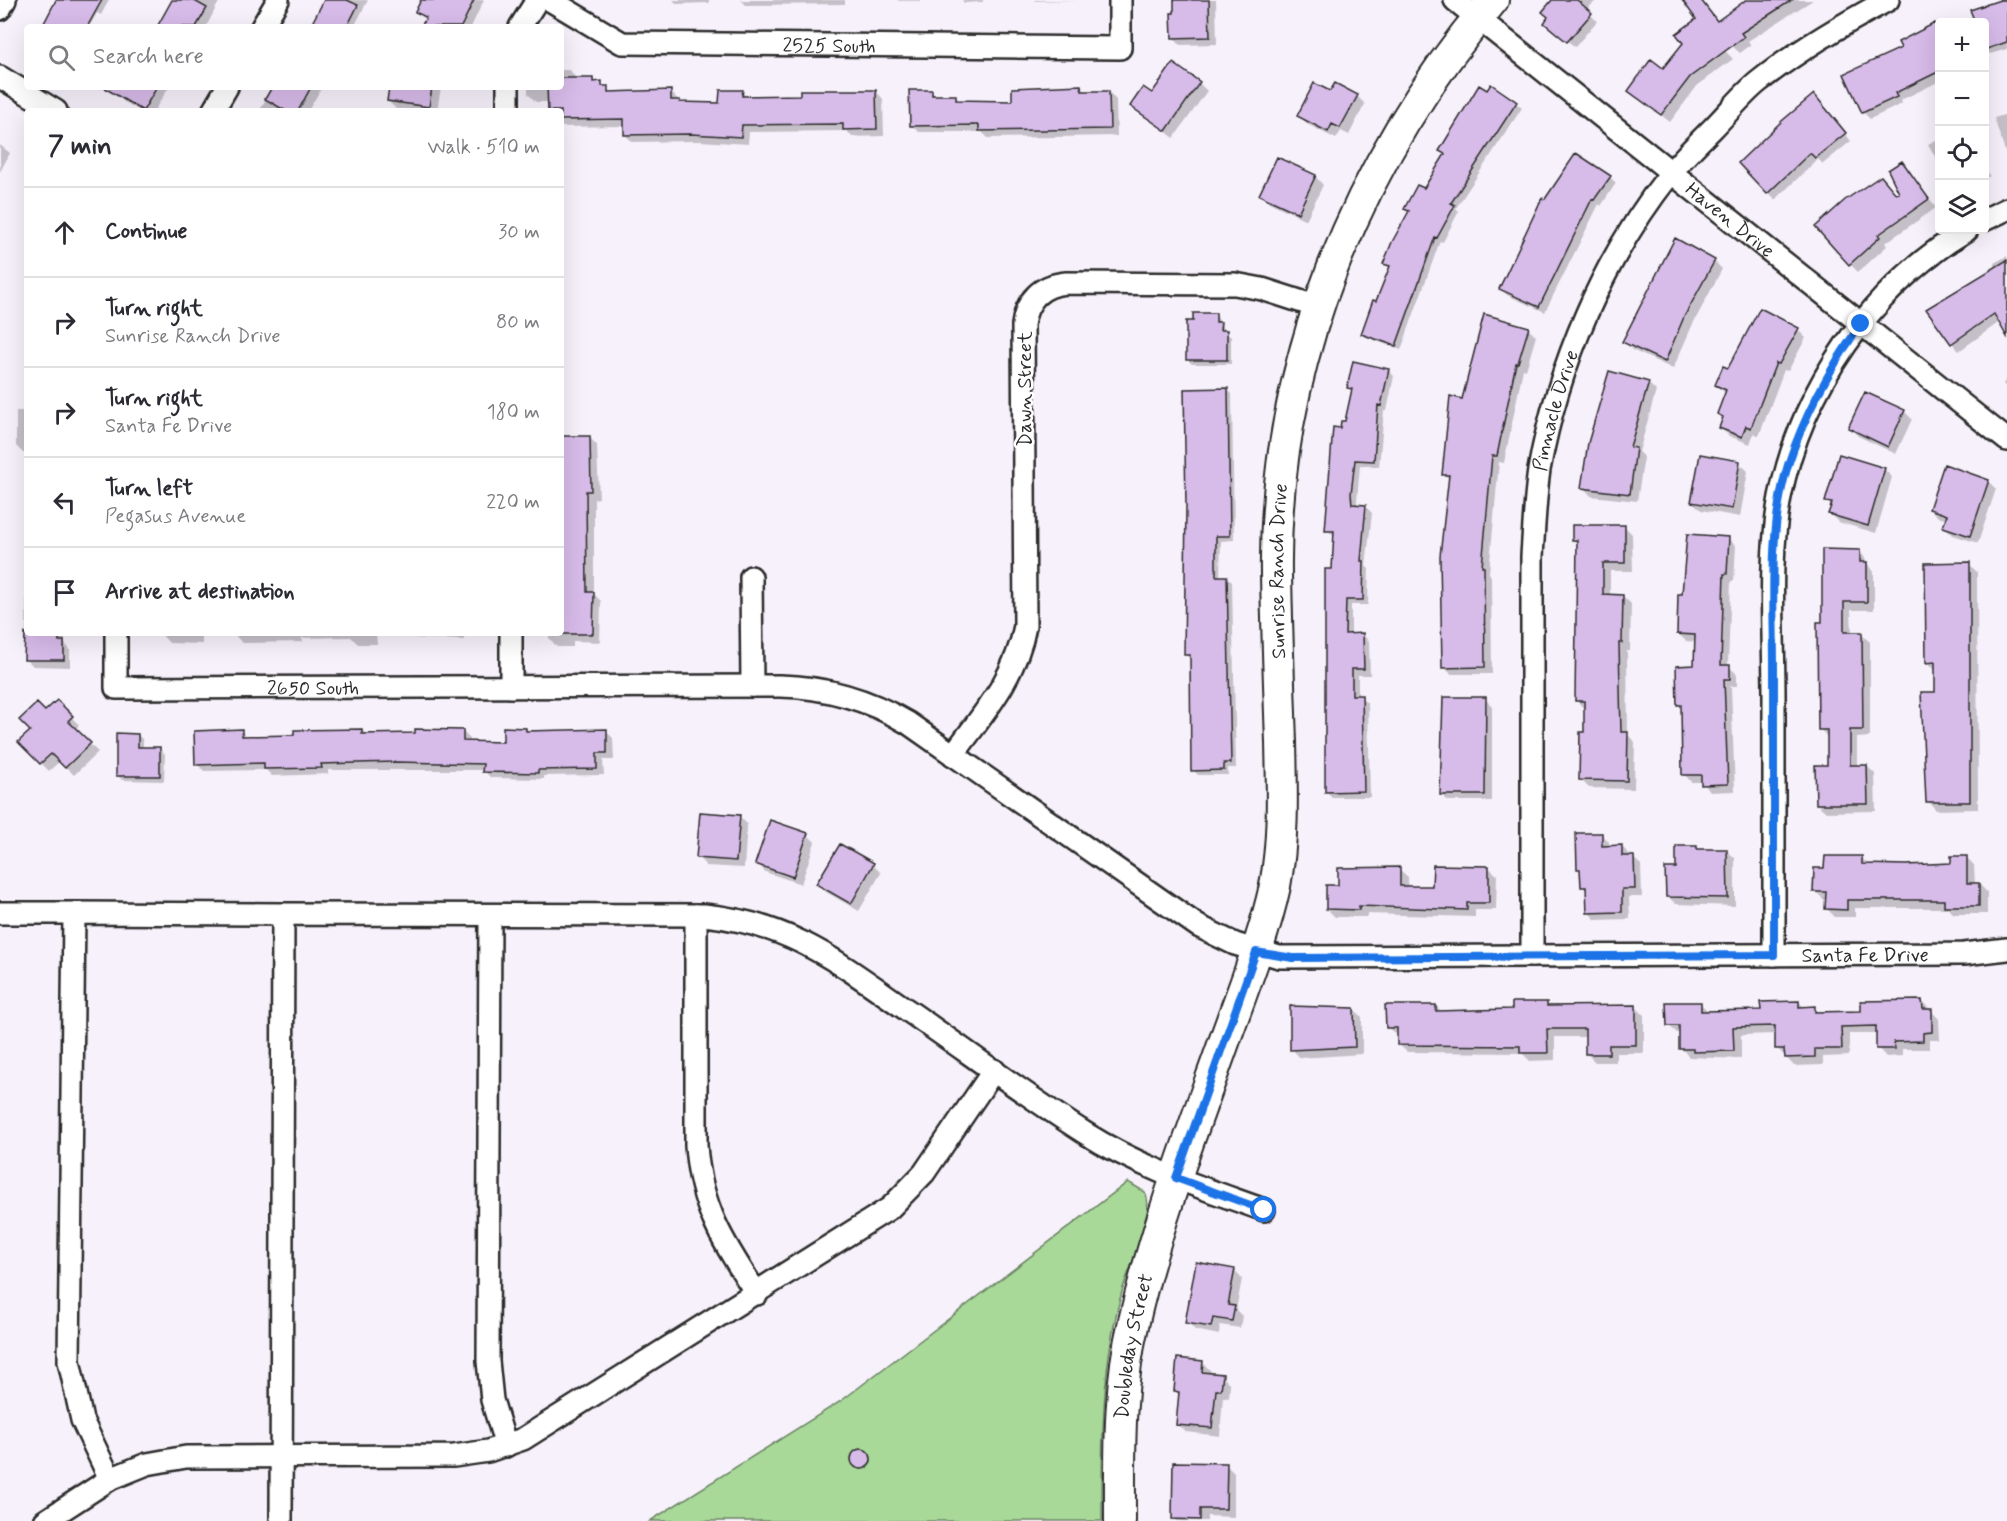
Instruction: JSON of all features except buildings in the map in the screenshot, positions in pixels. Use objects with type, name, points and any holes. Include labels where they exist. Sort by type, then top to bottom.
[{"type":"street","points":[[0,9],[5,0]]},
{"type":"street","points":[[264,24],[278,0]]},
{"type":"street","points":[[522,24],[537,0]]},
{"type":"street","name":"2525 South","points":[[550,0],[622,43],[1120,48],[1120,0]]},
{"type":"street","name":"Pinnacle Drive","points":[[1532,956],[1532,556],[1539,470],[1554,407],[1575,342],[1594,298],[1647,206],[1671,172],[1757,83],[1842,25],[1888,0]]},
{"type":"street","name":"Haven Drive","points":[[1475,6],[1671,172],[2007,440]]},
{"type":"street","name":"Sunrise Ranch Drive","points":[[1176,1178],[1256,952],[1274,888],[1280,854],[1282,791],[1276,568],[1281,484],[1294,404],[1318,307],[1349,228],[1376,168],[1475,6]]},
{"type":"street","points":[[0,77],[51,108]]},
{"type":"street","points":[[215,108],[225,90]]},
{"type":"street","points":[[508,90],[508,108]]},
{"type":"street","points":[[1989,218],[2007,209]]},
{"type":"street","points":[[1774,955],[1774,595],[1780,499],[1788,466],[1811,404],[1836,359],[1861,324],[1920,263],[1961,234]]},
{"type":"street","name":"Dawn Street","points":[[953,755],[1005,683],[1015,664],[1025,626],[1023,325],[1024,315],[1033,298],[1047,287],[1066,283],[1205,282],[1262,289],[1318,307]]},
{"type":"street","points":[[751,577],[752,686]]},
{"type":"street","name":"2650 South","points":[[116,636],[116,688],[804,686],[850,696],[890,712],[953,755]]},
{"type":"street","points":[[511,636],[511,687]]},
{"type":"street","name":"Santa Fe Drive","points":[[953,755],[1198,926],[1256,952],[1293,958],[1964,954],[2007,949]]},
{"type":"street","points":[[0,913],[696,915],[758,924],[798,938],[821,950],[1086,1134],[1176,1178],[1264,1210]]},
{"type":"street","points":[[74,913],[69,1361],[82,1420],[110,1479]]},
{"type":"street","points":[[281,1521],[283,914]]},
{"type":"street","points":[[490,915],[488,1361],[492,1400],[506,1446]]},
{"type":"street","points":[[696,915],[696,1145],[699,1172],[704,1197],[717,1229],[757,1294]]},
{"type":"street","points":[[45,1521],[110,1479],[147,1464],[186,1457],[454,1456],[506,1446],[542,1429],[871,1222],[907,1192],[928,1166],[994,1071]]},
{"type":"street","name":"Doubleday Street","points":[[1120,1521],[1121,1414],[1127,1357],[1141,1292],[1176,1178]]},
{"type":"green space","points":[[1128,1182],[1145,1192],[1148,1201],[1145,1226],[1123,1288],[1110,1346],[1104,1404],[1102,1521],[650,1521],[841,1401]]},
{"type":"route","points":[[1264,1210],[1176,1178],[1256,952],[1293,958],[1774,955],[1774,595],[1776,529],[1780,499],[1788,466],[1811,404],[1836,359],[1861,324]]}]
